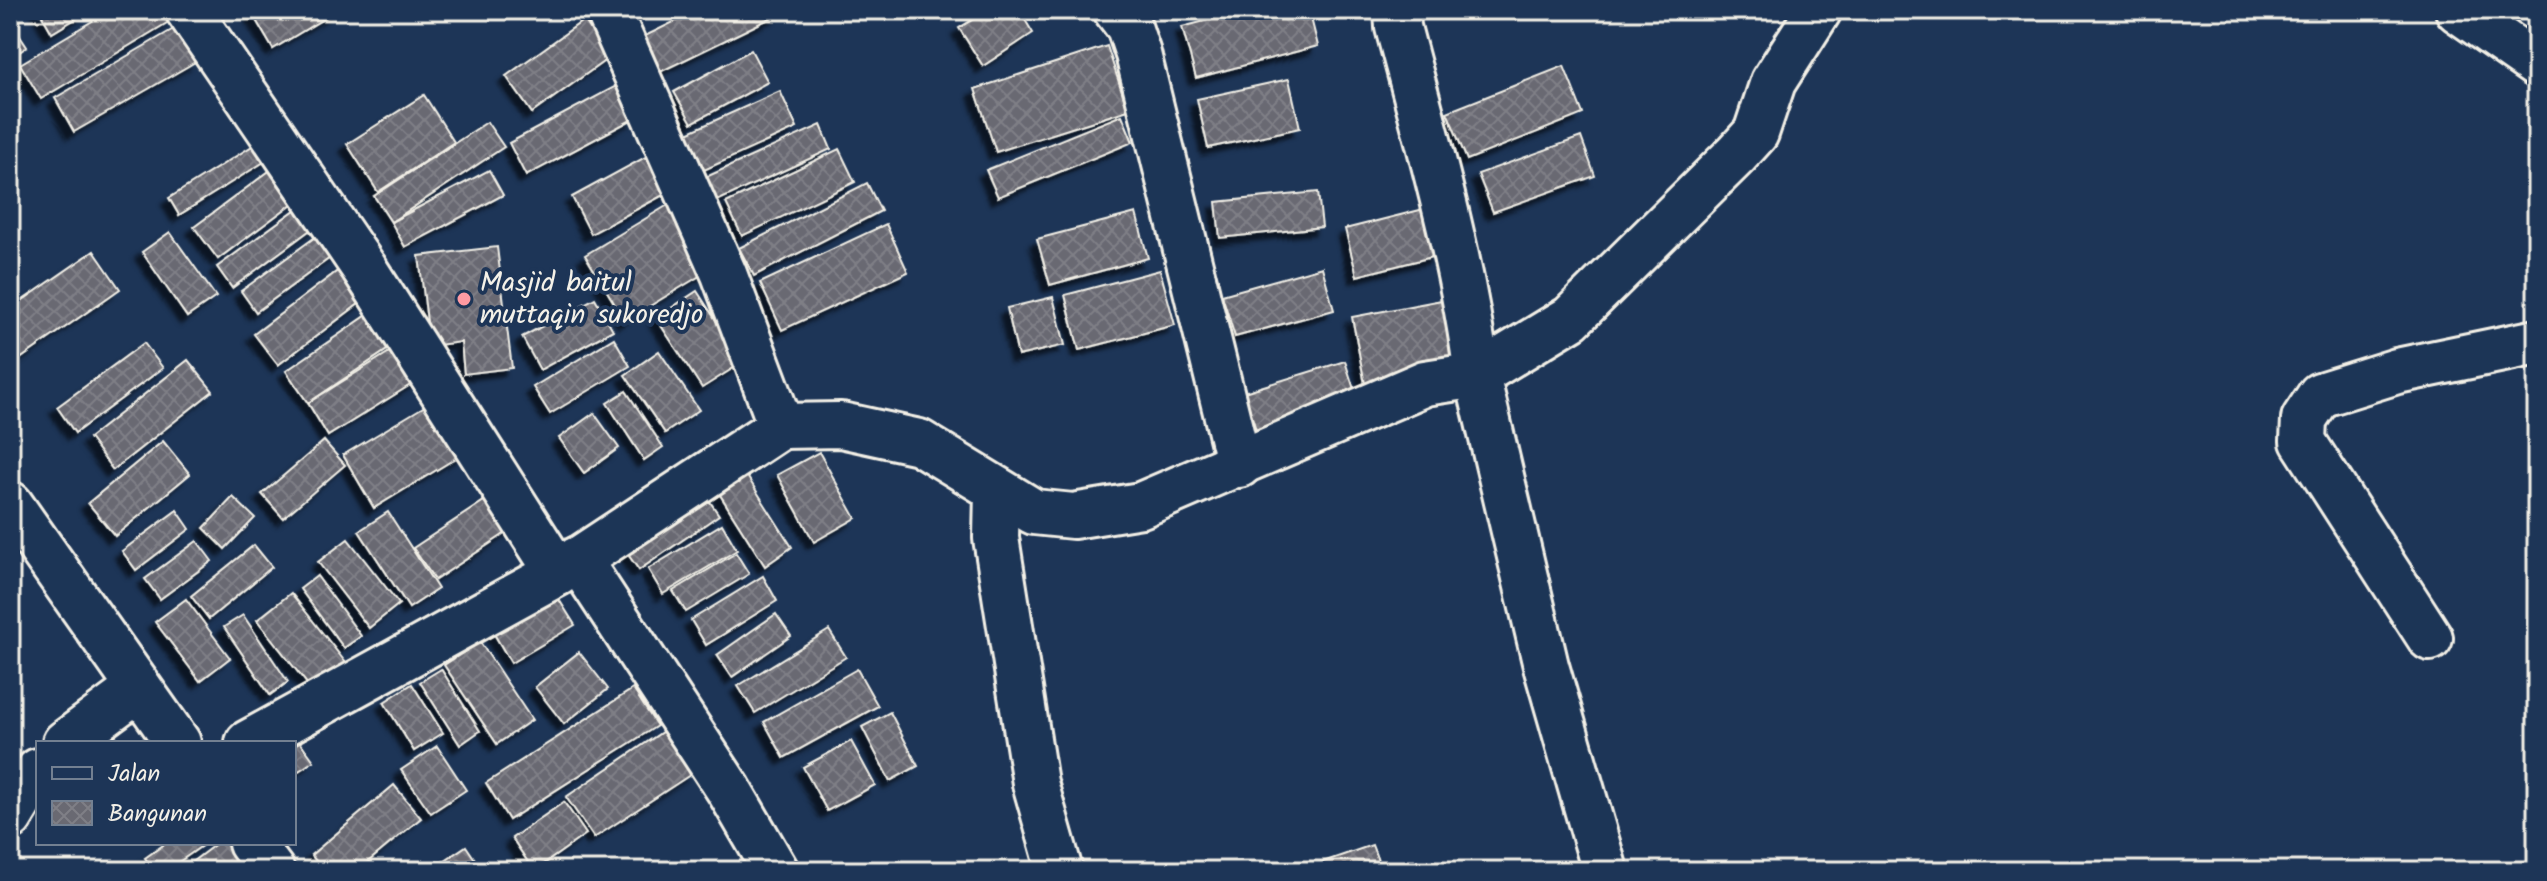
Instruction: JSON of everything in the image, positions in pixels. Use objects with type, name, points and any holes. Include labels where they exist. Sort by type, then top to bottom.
[{"type":"street","points":[[188,10],[568,566],[729,790],[776,871]]},
{"type":"street","points":[[608,10],[724,274],[781,426]]},
{"type":"street","points":[[1116,10],[1129,27],[1138,54],[1239,465]]},
{"type":"street","points":[[1397,10],[1398,27],[1445,203],[1477,375],[1546,666],[1605,871]]},
{"type":"street","points":[[252,741],[568,566],[781,426],[841,425],[919,442],[1034,512],[1073,516],[1141,505],[1425,383],[1477,375],[1571,318],[1737,154],[1756,133],[1773,82],[1819,10]]},
{"type":"street","points":[[2458,10],[2537,65]]},
{"type":"street","points":[[2430,638],[2303,441],[2304,419],[2320,395],[2353,383],[2537,342]]},
{"type":"street","points":[[997,491],[996,538],[1035,783],[1060,871]]},
{"type":"street","points":[[10,504],[177,741]]},
{"type":"street","points":[[68,741],[139,688]]},
{"type":"street","points":[[10,817],[36,774]]},
{"type":"street","points":[[252,845],[272,871]]},
{"type":"building","points":[[39,10],[90,10],[52,33]]},
{"type":"building","points":[[111,10],[165,10],[172,20],[41,99],[20,64]]},
{"type":"building","points":[[250,10],[338,10],[273,49]]},
{"type":"building","points":[[698,10],[779,10],[781,13],[656,74],[639,39]]},
{"type":"building","points":[[988,10],[1019,10],[1033,33],[983,66],[959,28]]},
{"type":"building","points":[[1247,10],[1309,10],[1318,46],[1196,78],[1182,27]]},
{"type":"building","points":[[584,20],[610,57],[532,113],[506,76]]},
{"type":"building","points":[[10,21],[27,47],[10,58]]},
{"type":"building","points":[[177,27],[197,61],[74,132],[55,98]]},
{"type":"building","points":[[1107,46],[1128,110],[996,152],[975,89]]},
{"type":"building","points":[[751,50],[768,82],[692,123],[674,92]]},
{"type":"building","points":[[1564,66],[1583,114],[1467,160],[1447,112]]},
{"type":"building","points":[[1289,79],[1300,128],[1208,148],[1197,99]]},
{"type":"building","points":[[618,85],[635,118],[526,176],[509,143]]},
{"type":"building","points":[[780,91],[797,128],[693,175],[676,138]]},
{"type":"building","points":[[424,95],[454,142],[378,192],[347,144]]},
{"type":"building","points":[[1122,115],[1133,142],[998,197],[986,170]]},
{"type":"building","points":[[487,122],[504,147],[391,222],[374,196]]},
{"type":"building","points":[[821,125],[831,149],[717,201],[706,177]]},
{"type":"building","points":[[1581,137],[1595,176],[1493,212],[1478,174]]},
{"type":"building","points":[[262,140],[272,157],[179,215],[169,198]]},
{"type":"building","points":[[839,149],[855,182],[742,236],[726,203]]},
{"type":"building","points":[[649,155],[669,192],[591,234],[572,197]]},
{"type":"building","points":[[284,160],[308,192],[218,259],[194,227]]},
{"type":"building","points":[[489,170],[503,195],[405,247],[391,222]]},
{"type":"building","points":[[867,183],[881,211],[754,276],[739,248]]},
{"type":"building","points":[[1318,192],[1322,227],[1220,238],[1216,202]]},
{"type":"building","points":[[310,199],[325,219],[232,288],[217,267]]},
{"type":"building","points":[[668,205],[708,271],[625,321],[585,255]]},
{"type":"building","points":[[1424,209],[1436,256],[1357,276],[1345,229]]},
{"type":"building","points":[[1136,213],[1148,258],[1050,285],[1037,239]]},
{"type":"building","points":[[886,224],[908,272],[782,330],[760,283]]},
{"type":"building","points":[[329,227],[345,247],[256,312],[241,291]]},
{"type":"building","points":[[170,232],[216,297],[187,317],[142,252]]},
{"type":"building","name":"Masjid baitul muttaqin sukoredjo","points":[[497,247],[512,368],[464,374],[461,342],[430,346],[419,256]]},
{"type":"building","points":[[94,251],[120,289],[10,366],[10,309]]},
{"type":"building","points":[[348,263],[372,294],[278,365],[254,334]]},
{"type":"building","points":[[1322,267],[1334,310],[1235,337],[1222,295]]},
{"type":"building","points":[[1160,270],[1175,325],[1079,350],[1065,295]]},
{"type":"building","points":[[697,291],[743,362],[702,388],[656,318]]},
{"type":"building","points":[[1053,297],[1065,345],[1018,356],[1007,308]]},
{"type":"building","points":[[595,298],[613,330],[540,370],[522,337]]},
{"type":"building","points":[[1447,299],[1460,366],[1365,384],[1352,317]]},
{"type":"building","points":[[376,309],[399,342],[308,403],[286,371]]},
{"type":"building","points":[[614,338],[630,366],[550,414],[533,387]]},
{"type":"building","points":[[144,343],[163,368],[75,433],[57,407]]},
{"type":"building","points":[[399,346],[420,379],[328,436],[308,403]]},
{"type":"building","points":[[659,351],[699,410],[665,433],[625,375]]},
{"type":"building","points":[[188,360],[213,391],[113,470],[89,438]]},
{"type":"building","points":[[1345,361],[1358,402],[1257,433],[1244,392]]},
{"type":"building","points":[[626,391],[663,447],[644,460],[607,403]]},
{"type":"building","points":[[440,397],[471,449],[374,508],[343,455]]},
{"type":"building","points":[[594,413],[619,448],[584,473],[559,438]]},
{"type":"building","points":[[163,441],[190,474],[115,536],[88,503]]},
{"type":"building","points":[[324,441],[345,465],[283,518],[262,494]]},
{"type":"building","points":[[819,452],[856,518],[814,542],[777,475]]},
{"type":"building","points":[[745,473],[792,547],[765,566],[717,490]]},
{"type":"building","points":[[702,490],[719,515],[639,570],[622,546]]},
{"type":"building","points":[[499,491],[521,523],[435,580],[413,548]]},
{"type":"building","points":[[233,497],[255,518],[225,549],[204,528]]},
{"type":"building","points":[[177,510],[190,529],[136,570],[122,551]]},
{"type":"building","points":[[388,512],[438,589],[409,608],[359,531]]},
{"type":"building","points":[[722,524],[737,550],[663,594],[648,569]]},
{"type":"building","points":[[348,539],[399,604],[369,628],[318,562]]},
{"type":"building","points":[[197,541],[212,561],[160,599],[145,579]]},
{"type":"building","points":[[254,545],[272,567],[209,619],[191,596]]},
{"type":"building","points":[[736,553],[749,574],[686,612],[673,591]]},
{"type":"building","points":[[317,576],[361,636],[344,648],[300,589]]},
{"type":"building","points":[[763,576],[777,601],[706,645],[691,620]]},
{"type":"building","points":[[553,590],[575,625],[511,663],[490,627]]},
{"type":"building","points":[[291,593],[346,663],[312,690],[257,620]]},
{"type":"building","points":[[186,599],[230,658],[200,681],[155,622]]},
{"type":"building","points":[[776,614],[791,636],[732,677],[717,655]]},
{"type":"building","points":[[243,615],[288,682],[270,695],[224,627]]},
{"type":"building","points":[[829,630],[846,657],[755,713],[738,686]]},
{"type":"building","points":[[480,642],[532,720],[497,744],[444,665]]},
{"type":"building","points":[[579,652],[608,689],[564,724],[535,687]]},
{"type":"building","points":[[441,669],[480,731],[460,745],[420,682]]},
{"type":"building","points":[[857,669],[878,706],[784,758],[764,722]]},
{"type":"building","points":[[412,684],[443,733],[414,751],[384,702]]},
{"type":"building","points":[[633,689],[657,726],[509,820],[486,783]]},
{"type":"building","points":[[890,712],[918,766],[890,781],[862,727]]},
{"type":"building","points":[[665,730],[693,773],[594,838],[566,797]]},
{"type":"building","points":[[295,735],[314,761],[296,773],[296,741],[285,741]]},
{"type":"building","points":[[851,741],[875,785],[827,811],[803,767]]},
{"type":"building","points":[[437,746],[466,790],[431,813],[401,770]]},
{"type":"building","points":[[394,785],[421,818],[357,871],[324,871],[311,855]]},
{"type":"building","points":[[564,802],[586,834],[534,871],[512,838]]},
{"type":"building","points":[[163,845],[203,845],[166,871],[155,871],[145,858]]},
{"type":"building","points":[[214,845],[241,845],[246,852],[221,871],[180,871]]},
{"type":"building","points":[[1372,845],[1382,871],[1297,871]]},
{"type":"building","points":[[466,846],[483,871],[429,871]]},
{"type":"place","name":"Masjid baitul muttaqin sukoredjo","points":[[464,299]]}]
